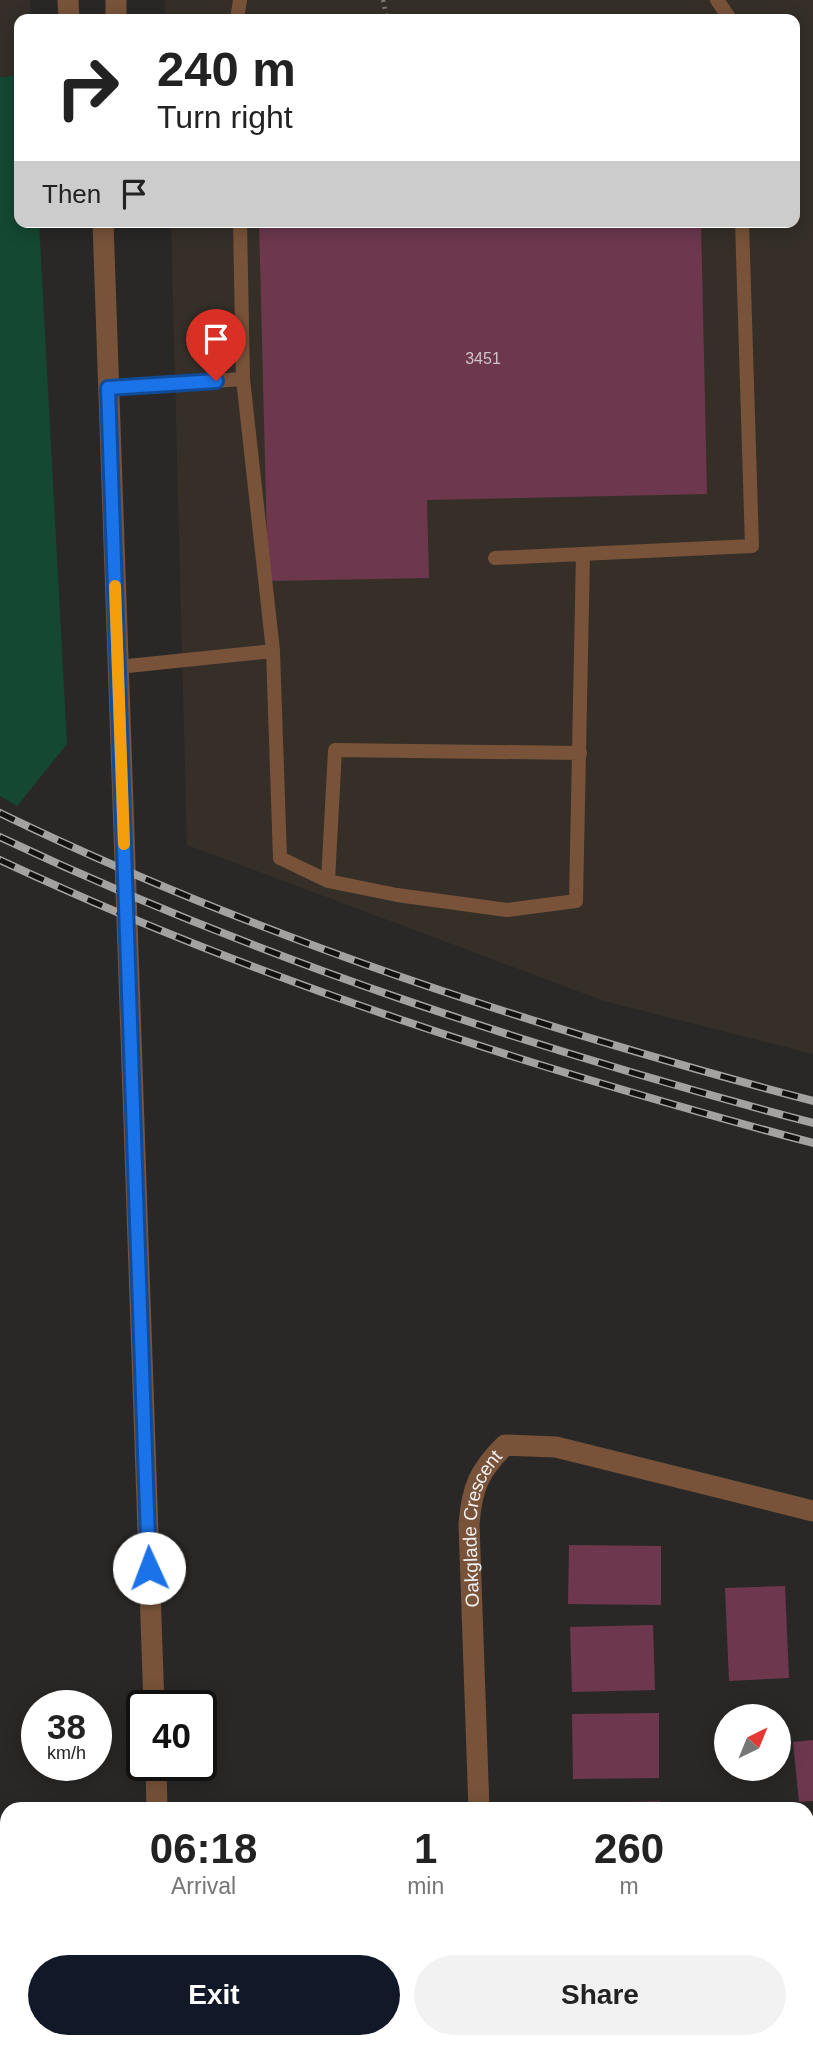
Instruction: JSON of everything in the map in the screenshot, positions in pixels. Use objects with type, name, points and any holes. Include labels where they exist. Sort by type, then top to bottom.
[{"type":"street","points":[[103,228],[153,1690]]},
{"type":"street","name":"Oakglade Crescent","points":[[479,1802],[468,1524],[471,1493],[485,1465],[505,1445],[556,1447],[813,1511]]},
{"type":"street","points":[[156,1781],[157,1802]]},
{"type":"lane","points":[[240,228],[243,379],[273,651],[280,858],[328,881],[397,895],[507,910],[576,901],[583,554]]},
{"type":"lane","points":[[495,558],[752,546],[742,228]]},
{"type":"lane","points":[[108,388],[243,379]]},
{"type":"lane","points":[[118,667],[273,651]]},
{"type":"lane","points":[[328,881],[335,750],[580,753]]},
{"type":"shaded area","points":[[0,0],[30,0],[30,14],[14,14],[14,76],[0,77]]},
{"type":"shaded area","points":[[165,0],[813,0],[813,1054],[604,1001],[187,845],[171,228],[800,228],[800,14],[166,14]]},
{"type":"green space","points":[[14,76],[14,228],[39,228],[67,744],[17,806],[0,796],[0,77]]},
{"type":"building","points":[[259,228],[701,228],[707,494],[427,500],[429,578],[268,581]]},
{"type":"building","points":[[569,1545],[661,1546],[661,1605],[568,1604]]},
{"type":"building","points":[[785,1586],[789,1678],[729,1681],[725,1588]]},
{"type":"building","points":[[653,1625],[655,1690],[572,1692],[570,1627]]},
{"type":"building","points":[[659,1713],[659,1778],[573,1779],[572,1714]]},
{"type":"building","points":[[813,1740],[813,1801],[799,1802],[793,1742]]},
{"type":"railway","points":[[0,813],[98,859],[298,940],[502,1011],[813,1101]]},
{"type":"railway","points":[[0,837],[98,882],[198,923],[400,998],[605,1064],[813,1123]]},
{"type":"railway","points":[[0,860],[198,945],[400,1020],[605,1085],[813,1143]]},
{"type":"slow traffic","points":[[115,586],[124,844]]},
{"type":"route","points":[[149,1568],[108,388],[216,381]]}]
